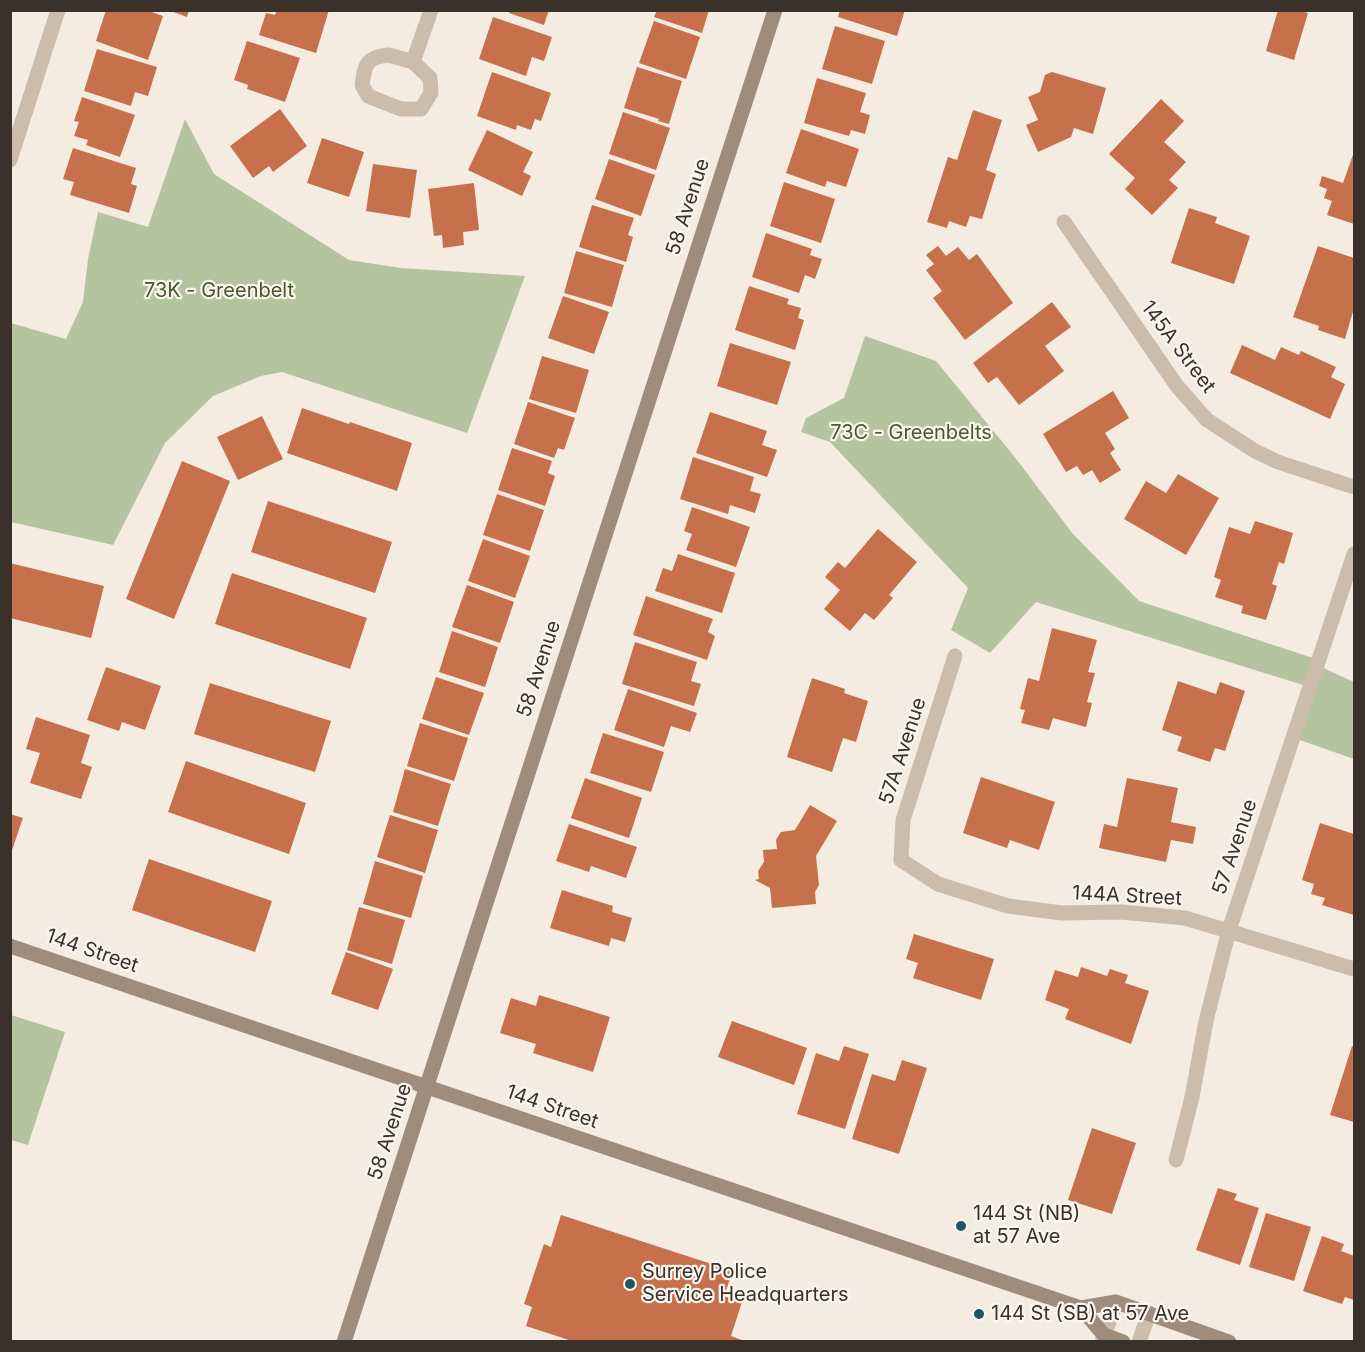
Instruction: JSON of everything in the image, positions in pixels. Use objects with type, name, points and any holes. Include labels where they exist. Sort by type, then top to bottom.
[{"type":"street","points":[[10,160],[58,10]]},
{"type":"street","points":[[413,62],[431,10]]},
{"type":"street","name":"58 Avenue","points":[[344,1341],[775,10]]},
{"type":"street","points":[[389,55],[413,62],[430,78],[431,93],[421,109],[401,109],[368,96],[362,85],[368,62],[374,56],[389,55]]},
{"type":"street","name":"145A Street","points":[[1064,222],[1177,386],[1207,420],[1255,451],[1278,462],[1354,487]]},
{"type":"street","name":"57 Avenue","points":[[1176,1160],[1192,1097],[1206,1021],[1229,930],[1354,554]]},
{"type":"street","name":"57A Avenue","points":[[901,860],[903,820],[955,657]]},
{"type":"street","name":"144A Street","points":[[901,860],[938,884],[1008,906],[1062,913],[1121,912],[1185,918],[1354,969]]},
{"type":"street","name":"144 Street","points":[[10,946],[1081,1308],[1116,1302],[1229,1341]]},
{"type":"street","points":[[1103,1338],[1116,1302]]},
{"type":"street","points":[[1081,1308],[1103,1338],[1123,1341]]},
{"type":"street","points":[[1139,1341],[1149,1313]]},
{"type":"green space","name":"73K - Greenbelt","points":[[185,119],[214,174],[349,260],[401,268],[525,276],[467,433],[282,372],[261,376],[213,396],[165,443],[113,545],[11,522],[11,323],[66,339],[83,302],[88,259],[98,212],[148,227]]},
{"type":"green space","name":"73C - Greenbelts","points":[[865,336],[936,361],[1014,456],[1073,534],[1139,601],[1313,658],[1303,685],[1036,602],[990,653],[951,630],[968,588],[830,442],[801,432],[806,418],[844,398]]},
{"type":"green space","points":[[1321,667],[1354,682],[1354,759],[1297,739]]},
{"type":"green space","points":[[11,1015],[65,1032],[28,1145],[11,1140]]},
{"type":"building","points":[[106,10],[146,10],[163,16],[148,60],[96,41]]},
{"type":"building","points":[[168,10],[189,10],[187,17]]},
{"type":"building","points":[[277,10],[329,10],[316,53],[259,35],[266,13],[275,15]]},
{"type":"building","points":[[510,10],[549,10],[544,25],[509,13]]},
{"type":"building","points":[[657,10],[709,10],[702,33],[654,17]]},
{"type":"building","points":[[840,10],[905,10],[897,36],[838,17]]},
{"type":"building","points":[[1278,10],[1299,10],[1308,13],[1294,60],[1266,51]]},
{"type":"building","points":[[493,17],[552,37],[544,61],[532,57],[526,76],[479,59]]},
{"type":"building","points":[[654,21],[700,37],[686,79],[639,63]]},
{"type":"building","points":[[835,26],[885,41],[872,84],[822,69]]},
{"type":"building","points":[[247,41],[300,58],[285,102],[247,89],[248,85],[234,80]]},
{"type":"building","points":[[97,49],[157,67],[148,96],[135,92],[131,106],[84,91]]},
{"type":"building","points":[[637,67],[682,81],[669,124],[624,108]]},
{"type":"building","points":[[492,72],[551,93],[541,121],[535,119],[531,130],[517,125],[516,130],[477,116]]},
{"type":"building","points":[[1052,72],[1106,88],[1093,134],[1074,128],[1071,137],[1038,152],[1026,125],[1038,120],[1028,97],[1040,92],[1045,75]]},
{"type":"building","points":[[817,78],[866,93],[860,112],[870,115],[865,134],[851,130],[849,136],[804,123]]},
{"type":"building","points":[[82,97],[135,115],[120,157],[86,145],[88,140],[74,136],[79,122],[74,121]]},
{"type":"building","points":[[1161,99],[1184,121],[1164,142],[1186,162],[1169,180],[1178,188],[1152,215],[1125,189],[1135,178],[1109,154]]},
{"type":"building","points":[[280,109],[307,146],[273,172],[269,166],[253,178],[230,146]]},
{"type":"building","points":[[973,110],[1002,120],[986,170],[996,174],[982,219],[970,216],[966,227],[949,221],[947,228],[927,222],[948,157],[957,160]]},
{"type":"building","points":[[623,112],[670,128],[656,170],[609,154]]},
{"type":"building","points":[[801,129],[859,149],[846,187],[827,181],[825,187],[786,173]]},
{"type":"building","points":[[487,130],[533,152],[523,172],[531,176],[522,196],[468,170]]},
{"type":"building","points":[[322,138],[364,152],[349,197],[307,183]]},
{"type":"building","points":[[73,148],[136,168],[131,184],[137,186],[129,213],[70,195],[74,182],[63,179]]},
{"type":"building","points":[[1354,152],[1354,224],[1327,215],[1332,201],[1324,198],[1327,189],[1319,186],[1322,176],[1343,183]]},
{"type":"building","points":[[609,159],[655,175],[641,216],[595,199]]},
{"type":"building","points":[[373,164],[417,170],[410,218],[366,211]]},
{"type":"building","points":[[784,182],[835,199],[821,243],[770,226]]},
{"type":"building","points":[[474,183],[479,230],[463,232],[464,245],[443,248],[442,235],[434,236],[428,189]]},
{"type":"building","points":[[592,205],[634,218],[628,235],[633,237],[626,262],[579,247]]},
{"type":"building","points":[[1189,208],[1217,217],[1215,223],[1250,236],[1234,284],[1171,263]]},
{"type":"building","points":[[766,233],[812,249],[810,255],[822,259],[815,279],[805,275],[799,293],[752,277]]},
{"type":"building","points":[[938,246],[946,256],[958,247],[969,260],[977,254],[1013,303],[965,340],[933,298],[942,291],[926,270],[934,264],[926,255]]},
{"type":"building","points":[[1318,246],[1354,258],[1354,308],[1345,339],[1318,330],[1319,326],[1293,317]]},
{"type":"building","points":[[576,251],[624,265],[612,307],[564,293]]},
{"type":"building","points":[[749,286],[789,299],[787,304],[801,308],[798,318],[804,320],[795,350],[735,330]]},
{"type":"building","points":[[563,296],[609,312],[594,354],[548,338]]},
{"type":"building","points":[[1052,302],[1071,327],[1045,346],[1064,371],[1019,405],[997,377],[988,383],[973,363]]},
{"type":"building","points":[[730,343],[791,362],[777,405],[717,386]]},
{"type":"building","points":[[1242,345],[1275,360],[1281,347],[1299,355],[1301,351],[1336,367],[1331,377],[1345,384],[1330,419],[1230,373]]},
{"type":"building","points":[[542,356],[589,370],[576,413],[529,399]]},
{"type":"building","points":[[1113,391],[1129,418],[1105,433],[1115,449],[1110,453],[1121,470],[1100,483],[1092,470],[1083,475],[1077,466],[1066,472],[1043,434]]},
{"type":"building","points":[[528,402],[575,418],[564,450],[558,448],[554,458],[514,444]]},
{"type":"building","points":[[302,408],[412,443],[397,491],[287,453]]},
{"type":"building","points":[[710,412],[767,431],[762,445],[777,450],[767,477],[696,453]]},
{"type":"building","points":[[262,416],[283,459],[238,480],[217,437]]},
{"type":"building","points":[[512,448],[552,461],[548,473],[555,476],[545,506],[498,490]]},
{"type":"building","points":[[693,457],[754,477],[750,491],[761,494],[755,513],[730,505],[728,514],[680,499]]},
{"type":"building","points":[[182,461],[230,481],[174,619],[126,599]]},
{"type":"building","points":[[1178,474],[1219,498],[1186,555],[1124,519],[1146,481],[1166,493]]},
{"type":"building","points":[[497,494],[544,510],[530,551],[483,535]]},
{"type":"building","points":[[268,501],[392,542],[375,593],[251,552]]},
{"type":"building","points":[[692,507],[750,527],[736,567],[686,550],[692,534],[684,531]]},
{"type":"building","points":[[1255,521],[1293,533],[1284,564],[1279,562],[1272,584],[1277,586],[1266,620],[1241,613],[1243,606],[1215,597],[1221,580],[1214,577],[1229,527],[1250,534]]},
{"type":"building","points":[[878,529],[917,562],[889,595],[893,598],[874,620],[865,613],[850,631],[824,609],[840,590],[825,577],[838,562],[845,568]]},
{"type":"building","points":[[483,539],[530,556],[515,598],[468,581]]},
{"type":"building","points":[[678,554],[735,573],[722,613],[655,591],[663,568],[672,571]]},
{"type":"building","points":[[10,563],[104,586],[91,638],[10,618]]},
{"type":"building","points":[[232,573],[367,618],[350,669],[215,624]]},
{"type":"building","points":[[467,585],[514,602],[500,643],[452,627]]},
{"type":"building","points":[[646,596],[713,619],[708,632],[715,636],[707,660],[633,635]]},
{"type":"building","points":[[1052,628],[1097,640],[1088,672],[1095,673],[1087,702],[1092,703],[1086,727],[1053,718],[1049,730],[1021,723],[1025,710],[1020,709],[1028,678],[1039,681]]},
{"type":"building","points":[[452,631],[498,647],[485,687],[439,672]]},
{"type":"building","points":[[635,642],[697,662],[691,681],[701,684],[694,706],[622,684]]},
{"type":"building","points":[[106,667],[161,686],[145,730],[122,722],[119,731],[87,720]]},
{"type":"building","points":[[436,677],[484,693],[469,735],[422,719]]},
{"type":"building","points":[[812,678],[845,689],[844,693],[868,701],[856,742],[843,738],[832,772],[787,757]]},
{"type":"building","points":[[1178,681],[1216,694],[1220,682],[1245,691],[1225,751],[1215,748],[1210,762],[1177,751],[1182,737],[1162,730]]},
{"type":"building","points":[[210,683],[331,721],[315,772],[194,734]]},
{"type":"building","points":[[628,689],[697,713],[690,732],[671,726],[664,747],[614,730]]},
{"type":"building","points":[[36,717],[90,735],[81,763],[92,767],[81,799],[30,783],[40,753],[26,749]]},
{"type":"building","points":[[420,723],[468,738],[454,781],[407,766]]},
{"type":"building","points":[[603,733],[664,752],[651,792],[590,773]]},
{"type":"building","points":[[186,761],[306,803],[289,854],[168,812]]},
{"type":"building","points":[[405,769],[451,784],[438,826],[393,812]]},
{"type":"building","points":[[981,777],[1055,802],[1039,850],[1010,840],[1007,848],[963,833]]},
{"type":"building","points":[[585,778],[642,798],[629,838],[571,818]]},
{"type":"building","points":[[1127,778],[1178,788],[1171,822],[1196,827],[1193,844],[1171,840],[1166,862],[1099,848],[1104,824],[1117,827]]},
{"type":"building","points":[[810,805],[837,821],[816,856],[819,885],[815,892],[816,904],[772,908],[770,888],[755,880],[759,879],[758,871],[764,862],[763,850],[777,849],[776,840],[781,832],[795,830]]},
{"type":"building","points":[[10,814],[23,818],[11,853],[10,853]]},
{"type":"building","points":[[390,815],[438,830],[425,873],[377,857]]},
{"type":"building","points":[[1320,823],[1354,834],[1354,915],[1322,905],[1325,898],[1311,894],[1314,884],[1302,880]]},
{"type":"building","points":[[569,824],[637,847],[626,878],[591,866],[589,872],[556,861]]},
{"type":"building","points":[[149,859],[272,901],[255,952],[132,910]]},
{"type":"building","points":[[375,861],[423,876],[411,918],[363,904]]},
{"type":"building","points":[[562,890],[613,906],[612,912],[632,918],[625,942],[611,938],[609,946],[550,928]]},
{"type":"building","points":[[359,907],[405,920],[392,964],[347,950]]},
{"type":"building","points":[[914,934],[994,959],[981,1000],[913,978],[918,963],[906,959]]},
{"type":"building","points":[[346,952],[393,969],[378,1010],[331,994]]},
{"type":"building","points":[[1081,967],[1107,976],[1110,969],[1128,975],[1125,983],[1149,991],[1131,1044],[1065,1019],[1069,1009],[1045,1000],[1055,970],[1078,977]]},
{"type":"building","points":[[539,995],[610,1017],[593,1072],[533,1053],[536,1044],[500,1033],[511,998],[536,1006]]},
{"type":"building","points":[[732,1021],[807,1048],[794,1085],[718,1057]]},
{"type":"building","points":[[844,1046],[869,1054],[845,1129],[797,1114],[816,1053],[839,1061]]},
{"type":"building","points":[[1352,1046],[1354,1047],[1354,1122],[1330,1115]]},
{"type":"building","points":[[902,1060],[927,1068],[899,1154],[852,1139],[872,1074],[895,1081]]},
{"type":"building","points":[[1092,1128],[1136,1143],[1112,1214],[1068,1200]]},
{"type":"building","points":[[1218,1188],[1237,1194],[1234,1200],[1259,1208],[1240,1265],[1196,1250]]},
{"type":"building","points":[[1266,1213],[1311,1227],[1294,1281],[1249,1267]]},
{"type":"building","name":"Surrey Police Service Headquarters","points":[[561,1215],[733,1271],[724,1296],[742,1302],[731,1336],[747,1342],[575,1342],[526,1326],[532,1307],[524,1304],[544,1244],[551,1247]]},
{"type":"building","points":[[1322,1236],[1344,1244],[1341,1251],[1354,1256],[1354,1300],[1345,1297],[1342,1304],[1303,1291]]},
{"type":"place","name":"144 St (NB) at 57 Ave","points":[[961,1226]]},
{"type":"place","name":"Surrey Police Service Headquarters","points":[[630,1284]]},
{"type":"place","name":"144 St (SB) at 57 Ave","points":[[979,1314]]}]
